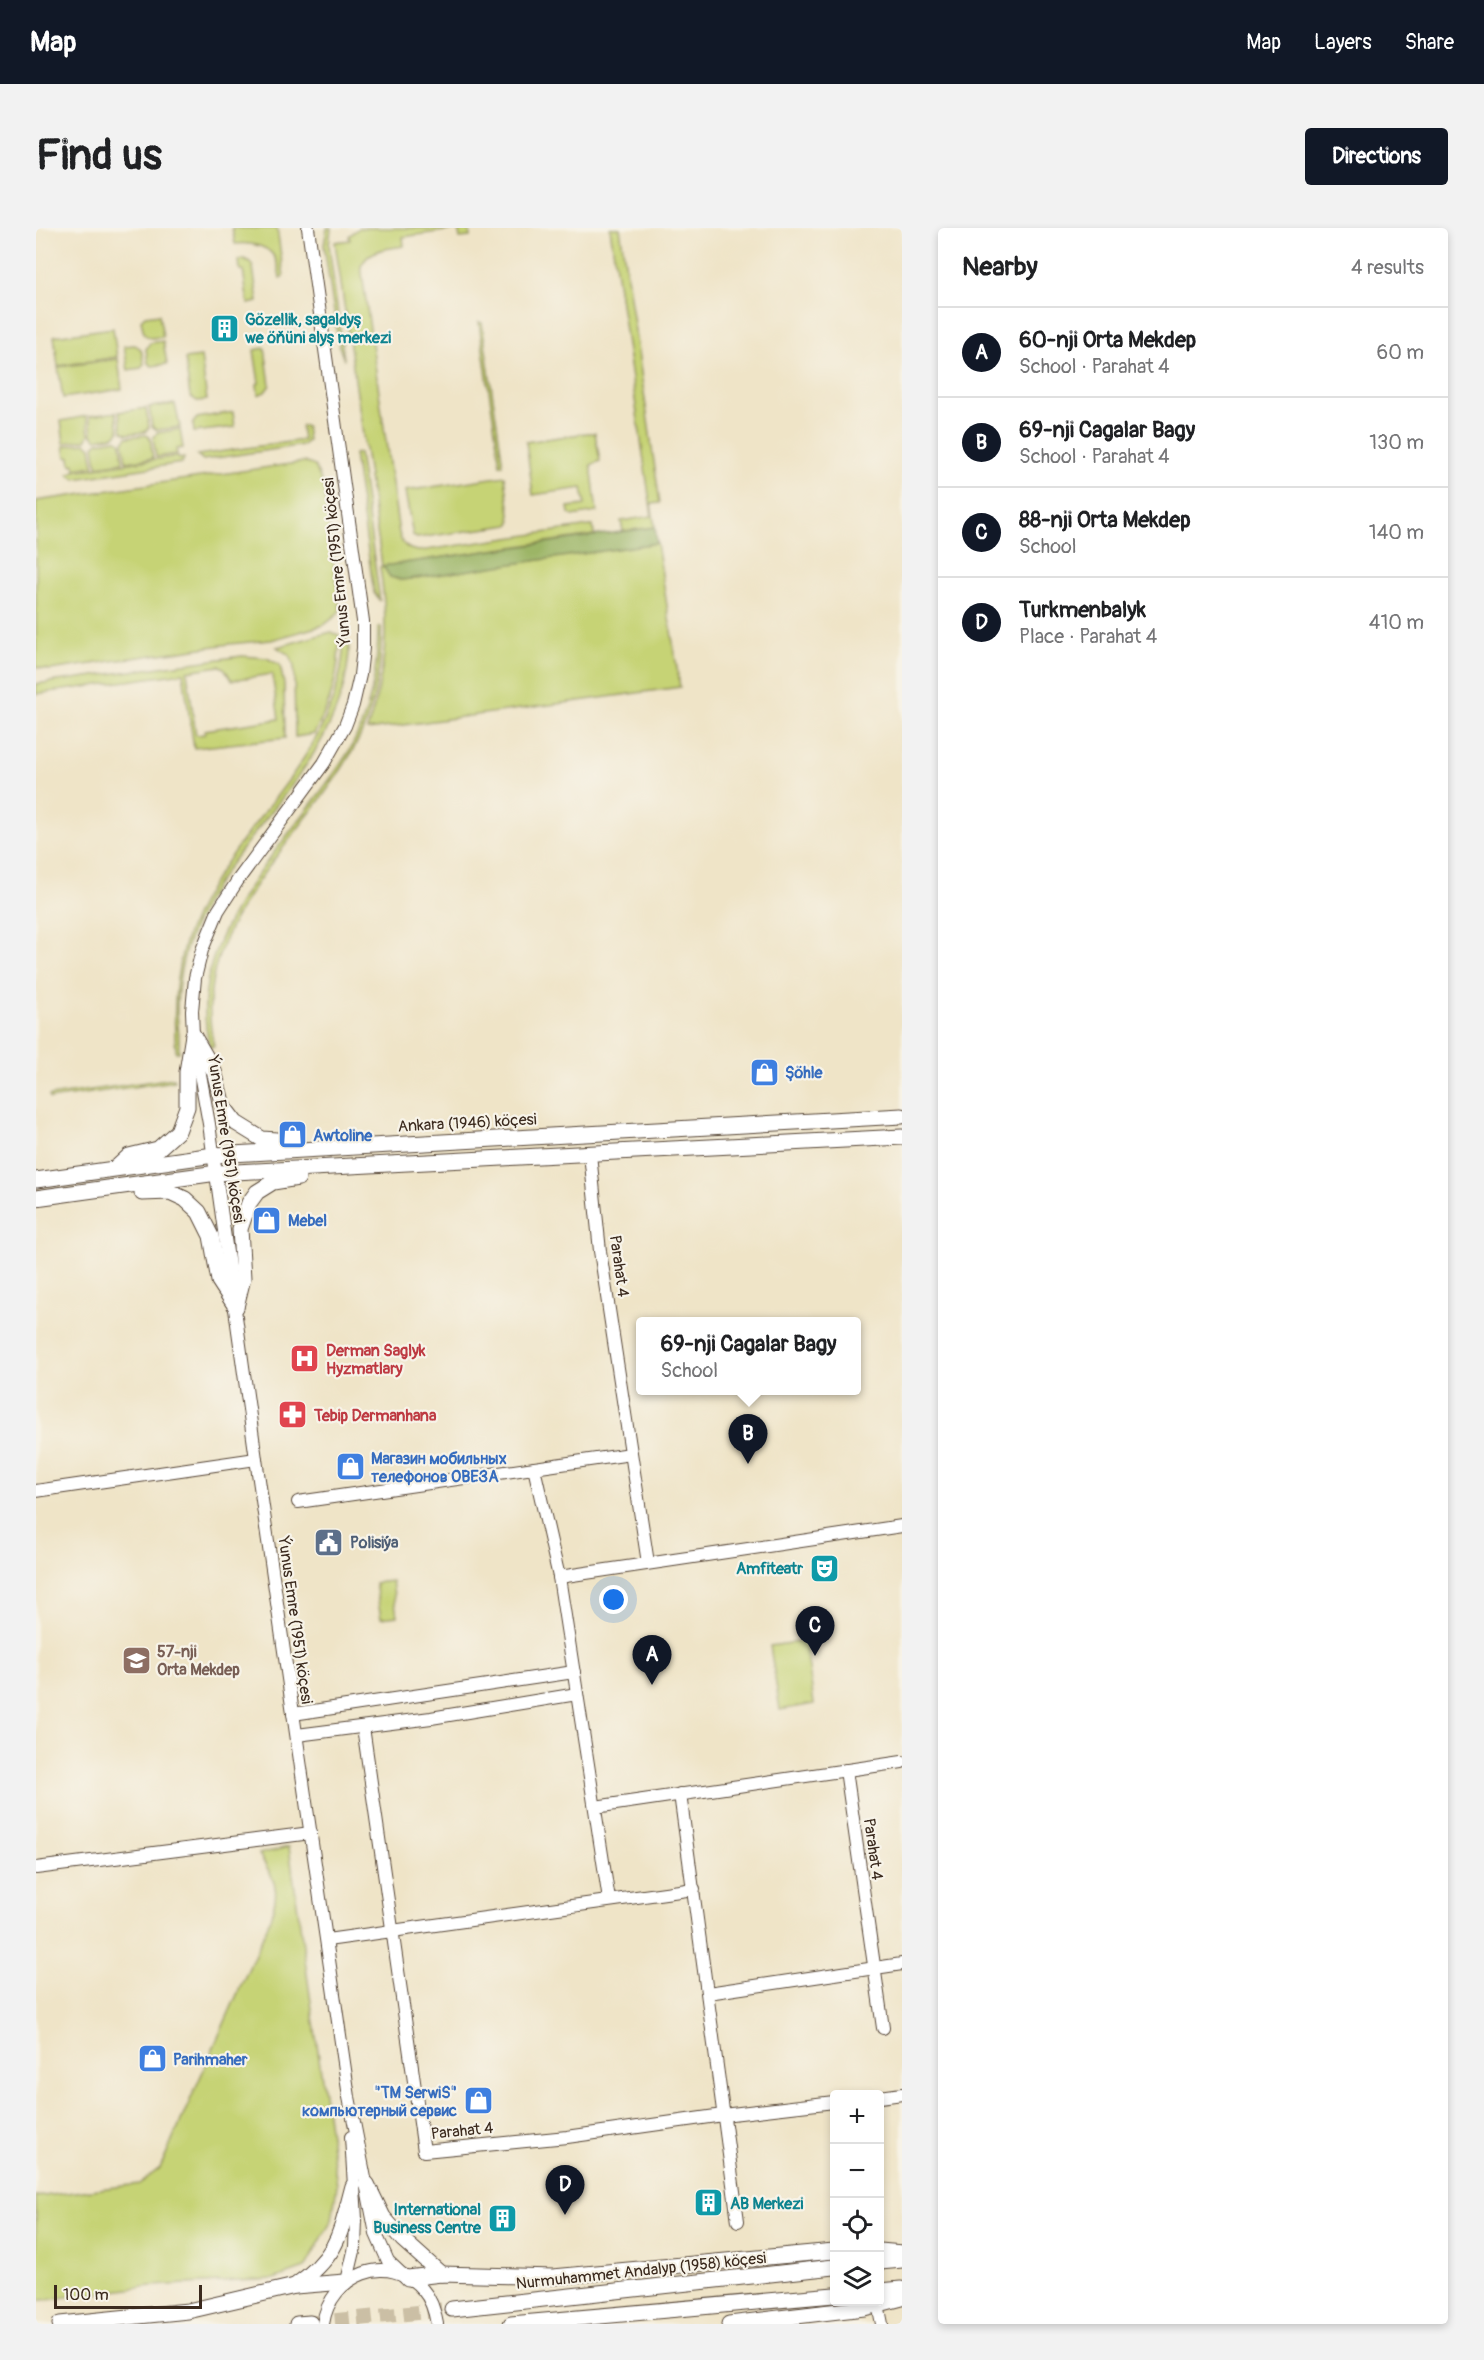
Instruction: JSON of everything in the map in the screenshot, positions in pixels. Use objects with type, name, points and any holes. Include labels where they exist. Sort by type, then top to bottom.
[{"type":"main road","points":[[193,1035],[214,1071],[223,1106],[241,1127],[267,1141],[311,1141],[329,1149]]},
{"type":"main road","points":[[116,1168],[129,1155],[158,1149],[178,1131],[188,1102],[187,1072],[193,1035]]},
{"type":"main road","name":"Ankara (1946) köçesi","points":[[36,1180],[214,1155],[902,1116]]},
{"type":"main road","points":[[36,1198],[217,1173],[902,1137]]},
{"type":"main road","points":[[236,1307],[243,1278],[240,1229],[249,1203],[257,1192],[273,1182],[314,1177],[330,1166]]},
{"type":"main road","points":[[118,1186],[132,1195],[170,1192],[192,1205],[202,1217],[211,1236],[219,1281],[236,1307]]},
{"type":"main road","points":[[360,2185],[403,2240],[441,2274]]},
{"type":"main road","points":[[295,2286],[325,2262],[339,2239],[360,2185]]},
{"type":"main road","points":[[407,2277],[441,2274],[553,2277],[830,2251]]},
{"type":"main road","points":[[884,2251],[902,2253]]},
{"type":"main road","points":[[884,2262],[902,2260]]},
{"type":"main road","name":"Nurmuhammet Andalyp (1958) köçesi","points":[[452,2308],[830,2267]]},
{"type":"main road","points":[[60,2324],[189,2311],[295,2286],[346,2282]]},
{"type":"main road","points":[[884,2296],[902,2289]]},
{"type":"main road","points":[[511,2324],[830,2295]]},
{"type":"main road","points":[[884,2298],[902,2298]]},
{"type":"main road","points":[[729,2324],[867,2306]]},
{"type":"street","points":[[297,228],[311,250]]},
{"type":"street","name":"Ýunus Emre (1951) köçesi","points":[[308,228],[363,625],[362,665],[353,705],[335,747],[238,880],[212,923],[195,978],[192,1011],[193,1035],[217,1173],[360,2185],[376,2234],[388,2261],[423,2289],[433,2305],[437,2324]]},
{"type":"street","points":[[311,250],[317,228]]},
{"type":"street","name":"Parahat 4","points":[[590,1154],[600,1251],[648,1563]]},
{"type":"street","points":[[298,1502],[631,1454]]},
{"type":"street","points":[[36,1491],[256,1459]]},
{"type":"street","points":[[534,1468],[559,1577],[609,1900]]},
{"type":"street","points":[[559,1577],[902,1526]]},
{"type":"street","points":[[294,1714],[574,1672]]},
{"type":"street","points":[[297,1735],[577,1695]]},
{"type":"street","points":[[363,1727],[392,1931]]},
{"type":"street","points":[[595,1807],[902,1762]]},
{"type":"street","name":"Parahat 4","points":[[846,1770],[883,2028]]},
{"type":"street","points":[[680,1794],[738,2222]]},
{"type":"street","points":[[36,1868],[312,1833]]},
{"type":"street","points":[[327,1940],[693,1889]]},
{"type":"street","name":"Parahat 4","points":[[392,1931],[424,2151],[567,2137],[830,2102]]},
{"type":"street","points":[[708,1993],[902,1964]]},
{"type":"street","points":[[884,2096],[902,2094]]},
{"type":"street","name":"Ýunus Emre (1951) köçesi","points":[[346,2282],[355,2247],[360,2185]]},
{"type":"street","points":[[310,2324],[325,2312],[333,2296],[346,2282],[356,2276],[376,2271],[407,2277]]},
{"type":"street","points":[[880,2306],[882,2324]]},
{"type":"green space","points":[[232,228],[277,228],[284,277],[280,278],[278,267],[270,252],[254,244],[235,244]]},
{"type":"green space","points":[[327,228],[331,228],[329,245],[344,360],[339,346],[324,245]]},
{"type":"green space","points":[[359,228],[469,228],[470,237],[460,238],[458,229],[403,237],[404,246],[374,253],[361,266],[399,533],[404,544],[408,548],[420,551],[590,526],[593,526],[594,535],[383,566],[396,579],[402,580],[657,543],[680,687],[367,730],[382,668],[385,610],[380,567],[382,566],[335,242],[350,240],[349,236]]},
{"type":"green space","points":[[610,228],[620,228],[660,503],[651,504],[655,527],[623,531],[621,521],[652,516]]},
{"type":"green space","points":[[244,259],[253,267],[258,302],[248,304],[243,270],[240,270],[239,260]]},
{"type":"green space","points":[[159,314],[163,337],[150,338],[144,334],[141,320],[145,316]]},
{"type":"green space","points":[[479,322],[482,323],[503,465],[500,465]]},
{"type":"green space","points":[[113,328],[117,357],[58,366],[54,336]]},
{"type":"green space","points":[[163,341],[167,364],[152,366],[148,363],[146,349],[150,343]]},
{"type":"green space","points":[[135,345],[141,349],[144,364],[141,368],[128,370],[124,346]]},
{"type":"green space","points":[[265,348],[270,385],[265,392],[258,395],[257,384],[259,383],[254,350]]},
{"type":"green space","points":[[201,357],[207,400],[197,401],[190,396],[185,359]]},
{"type":"green space","points":[[118,359],[122,389],[63,398],[58,367]]},
{"type":"green space","points":[[175,404],[180,427],[157,430],[152,426],[149,407]]},
{"type":"green space","points":[[146,408],[149,427],[145,432],[127,434],[122,431],[119,412]]},
{"type":"green space","points":[[116,412],[119,431],[115,436],[97,439],[92,435],[90,416]]},
{"type":"green space","points":[[233,412],[235,427],[194,432],[193,423],[197,418]]},
{"type":"green space","points":[[87,416],[89,435],[86,440],[64,443],[61,421]]},
{"type":"green space","points":[[301,426],[306,426],[308,441],[303,445],[203,460],[197,455],[303,440]]},
{"type":"green space","points":[[180,429],[183,448],[176,449],[177,454],[156,457],[153,438],[157,433]]},
{"type":"green space","points":[[595,433],[600,461],[591,465],[597,512],[573,516],[569,513],[568,507],[585,505],[582,488],[533,495],[526,442]]},
{"type":"green space","points":[[146,435],[150,438],[153,458],[126,462],[123,442],[127,437]]},
{"type":"green space","points":[[116,439],[121,443],[123,462],[97,466],[94,446],[98,442]]},
{"type":"green space","points":[[86,443],[91,447],[94,466],[75,469],[74,464],[71,465],[70,457],[66,457],[64,446]]},
{"type":"green space","points":[[359,453],[380,601],[374,593],[354,454]]},
{"type":"green space","points":[[178,456],[179,459],[184,458],[182,463],[75,479],[68,474],[74,471]]},
{"type":"green space","points":[[304,462],[315,466],[323,485],[340,609],[338,614],[324,625],[271,640],[50,670],[36,667],[36,501]]},
{"type":"green space","points":[[505,476],[511,522],[509,525],[417,538],[413,536],[405,491]]},
{"type":"green space","points":[[655,527],[657,543],[402,580],[390,577],[383,566]]},
{"type":"green space","points":[[378,627],[381,627],[378,675],[371,706],[360,736],[331,785],[254,888],[232,925],[217,963],[210,1003],[214,1046],[210,1047],[205,1005],[211,965],[226,926],[248,889],[349,751],[362,722],[371,691]]},
{"type":"green space","points":[[331,632],[339,635],[339,648],[330,699],[314,734],[295,737],[294,666],[289,655],[277,647]]},
{"type":"green space","points":[[344,636],[349,645],[348,662],[340,698],[326,731],[286,793],[239,852],[218,883],[195,925],[179,982],[177,1006],[179,1052],[176,1052],[175,999],[179,964],[189,931],[216,878],[309,750],[327,716],[339,678]]},
{"type":"green space","points":[[242,656],[267,658],[280,665],[284,684],[285,738],[194,748],[183,673],[36,694],[36,684]],"holes":[[[220,666],[232,680],[272,674],[279,719],[205,730],[205,734],[196,735],[187,671]]]},
{"type":"green space","points":[[174,1078],[175,1081],[50,1099],[49,1096]]},
{"type":"green space","points":[[392,1581],[397,1616],[381,1618],[375,1583]]},
{"type":"green space","points":[[805,1641],[814,1704],[780,1710],[770,1646]]},
{"type":"green space","points":[[289,1847],[337,2185],[332,2220],[305,2268],[274,2279],[152,2286],[36,2301],[36,2197],[139,2184],[160,2168],[271,1915],[275,1897],[274,1882],[259,1854]]},
{"type":"tunnel","points":[[312,2323],[452,2309]]},
{"type":"place","name":"Gözellik, sagaldyş we öňüni alyş merkezi","points":[[224,328]]},
{"type":"place","name":"Şöhle","points":[[764,1072]]},
{"type":"place","name":"Awtoline","points":[[292,1135]]},
{"type":"place","name":"Mebel","points":[[267,1220]]},
{"type":"place","name":"Derman Saglyk Hyzmatlary","points":[[305,1359]]},
{"type":"place","name":"Tebip Dermanhana","points":[[293,1415]]},
{"type":"place","name":"69-nji Cagalar Bagy","points":[[748,1464]]},
{"type":"place","name":"Магазин мобильных телефонов ОВЕЗА","points":[[350,1467]]},
{"type":"place","name":"Polisiýa","points":[[329,1542]]},
{"type":"place","name":"Amfiteatr","points":[[824,1568]]},
{"type":"place","name":"88-nji Orta Mekdep","points":[[815,1656]]},
{"type":"place","name":"57-nji Orta Mekdep","points":[[136,1660]]},
{"type":"place","name":"60-nji Orta Mekdep","points":[[652,1685]]},
{"type":"place","name":"Parihmaher","points":[[152,2059]]},
{"type":"place","name":"\"TM SerwiS\" компьютерный сервис","points":[[478,2101]]},
{"type":"place","name":"AB Merkezi","points":[[709,2203]]},
{"type":"place","name":"Turkmenbalyk","points":[[565,2215]]},
{"type":"place","name":"International Business Centre","points":[[502,2218]]}]
